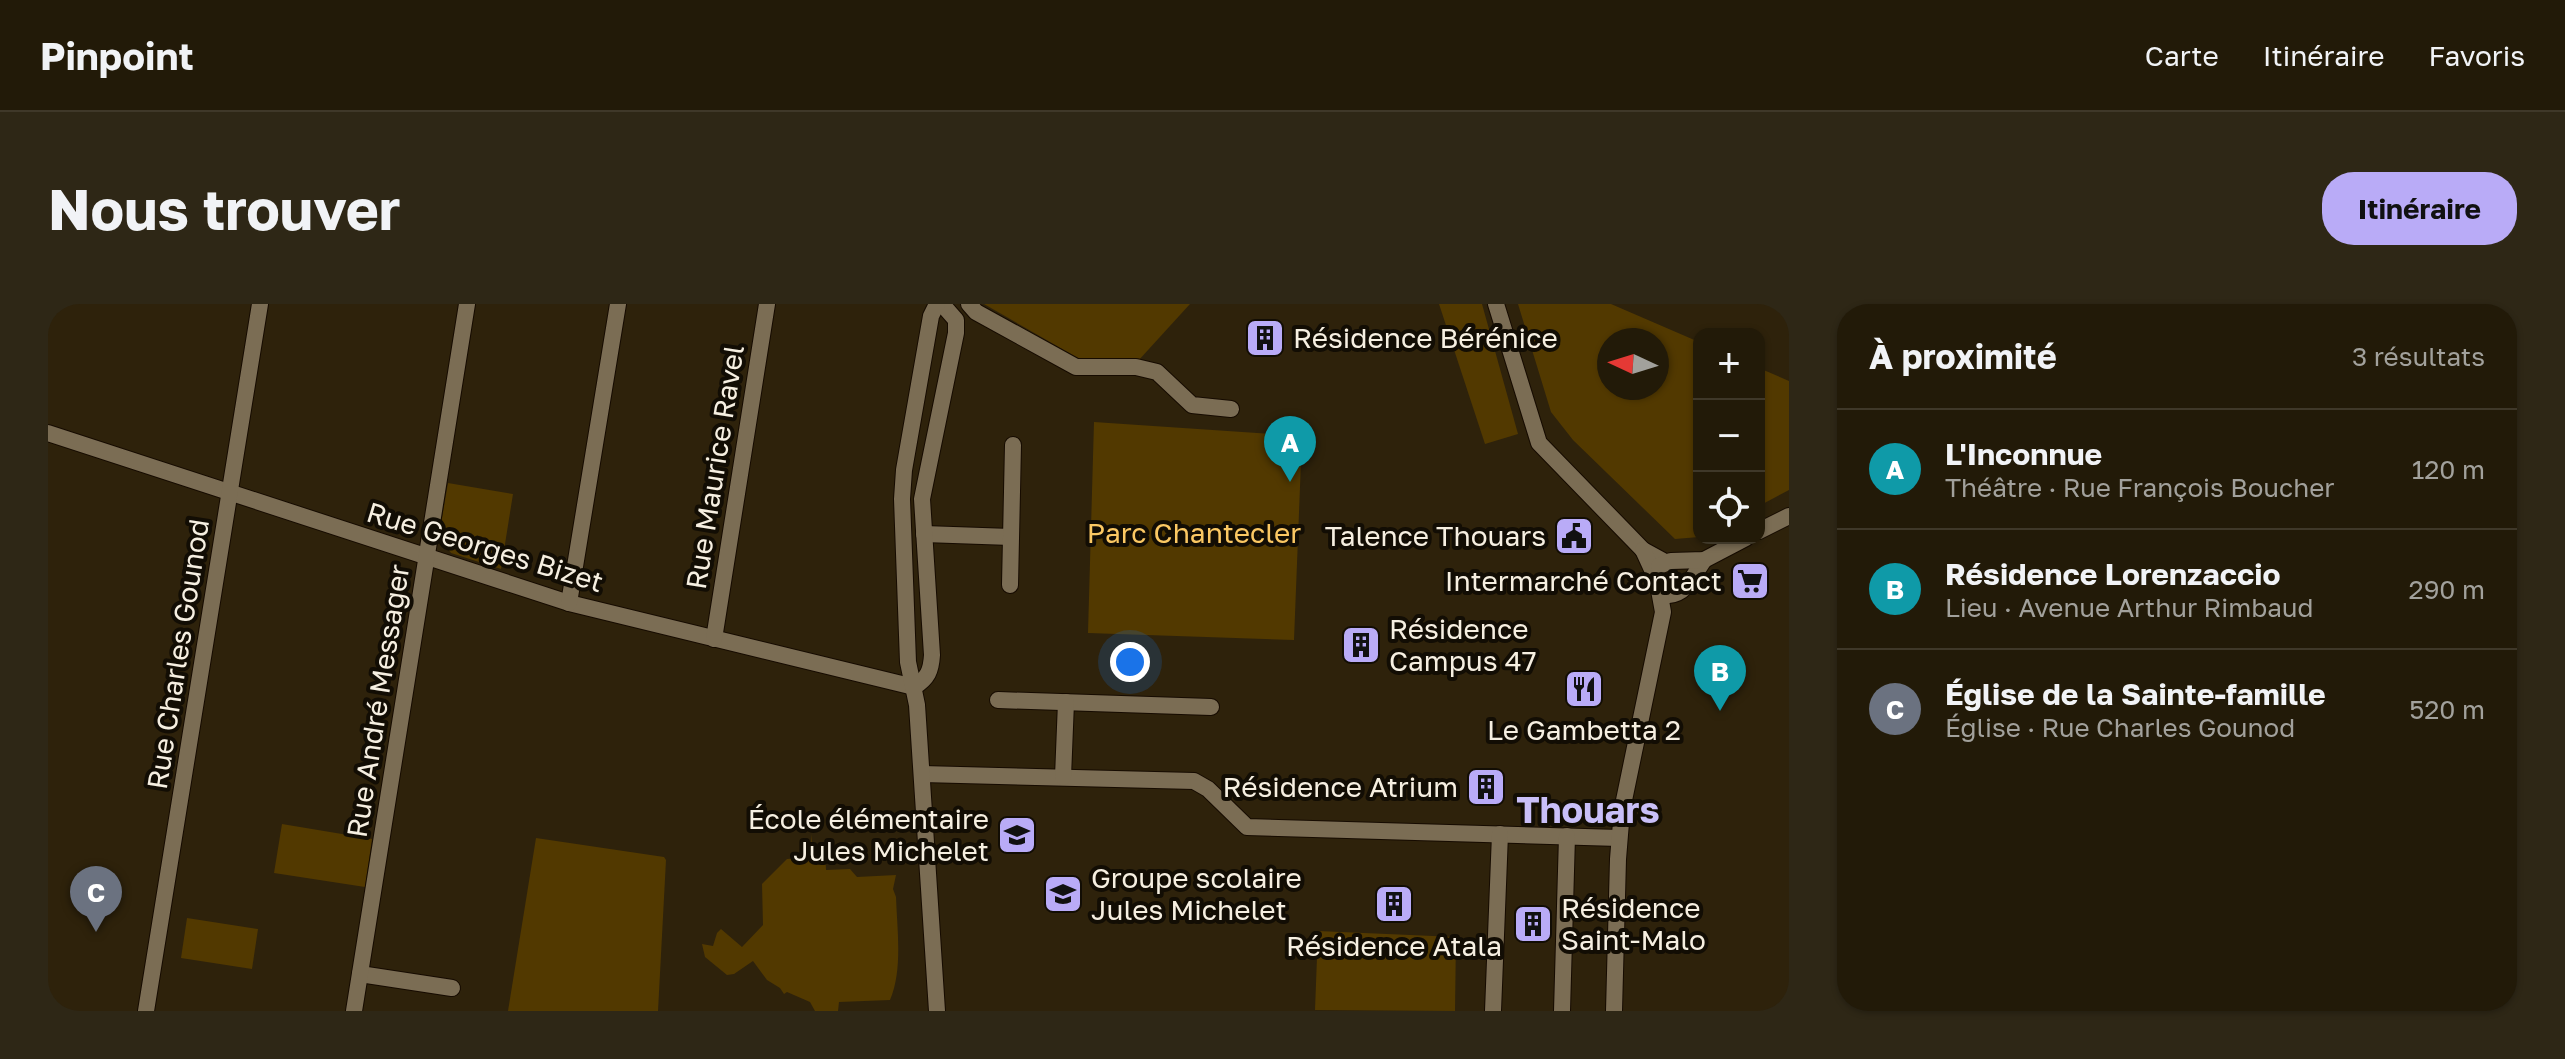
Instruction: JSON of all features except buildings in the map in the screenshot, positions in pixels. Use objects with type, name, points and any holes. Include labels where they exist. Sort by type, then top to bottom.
[{"type":"street","name":"Rue Charles Gounod","points":[[146,1011],[260,304]]},
{"type":"street","name":"Rue André Messager","points":[[354,1011],[467,304]]},
{"type":"street","points":[[569,603],[618,304]]},
{"type":"street","name":"Rue Maurice Ravel","points":[[714,639],[767,304]]},
{"type":"street","points":[[937,1011],[922,774],[914,687],[907,651],[902,499],[904,470],[931,316],[940,304],[956,320]]},
{"type":"street","points":[[1496,304],[1539,443],[1664,572],[1669,595],[1683,589]]},
{"type":"street","points":[[914,687],[926,679],[931,669],[922,499],[953,351],[956,320],[972,308],[1076,367],[1136,367],[1157,372],[1192,405],[1231,409]]},
{"type":"street","name":"Rue Georges Bizet","points":[[48,433],[569,603],[914,687]]},
{"type":"street","points":[[1010,585],[1013,445]]},
{"type":"street","points":[[1765,528],[1789,516]]},
{"type":"street","points":[[924,534],[1011,537]]},
{"type":"street","points":[[1664,572],[1704,560],[1735,544]]},
{"type":"street","points":[[1663,612],[1704,560]]},
{"type":"street","points":[[1664,572],[1687,570],[1683,589]]},
{"type":"street","points":[[1614,1011],[1622,810],[1663,612],[1664,572]]},
{"type":"street","points":[[998,700],[1211,707]]},
{"type":"street","points":[[1063,777],[1066,702]]},
{"type":"street","points":[[922,774],[1194,781],[1208,789],[1247,827],[1619,838]]},
{"type":"street","points":[[1493,1011],[1500,834]]},
{"type":"street","points":[[1562,1011],[1567,836]]},
{"type":"street","points":[[360,974],[452,988]]},
{"type":"green space","points":[[984,304],[1190,304],[1138,361],[1078,358]]},
{"type":"green space","points":[[1439,304],[1482,304],[1518,434],[1485,444]]},
{"type":"green space","points":[[1518,304],[1611,304],[1667,328],[1597,328],[1597,400],[1669,400],[1669,329],[1693,339],[1693,538],[1675,539],[1573,440],[1551,412]]},
{"type":"green space","points":[[1765,371],[1789,381],[1789,490],[1765,503]]},
{"type":"green space","name":"Parc Chantecler","points":[[1094,422],[1302,436],[1294,640],[1088,633]]},
{"type":"green space","points":[[448,483],[513,494],[501,569],[451,553],[439,536]]},
{"type":"green space","points":[[282,824],[372,839],[365,887],[274,873]]},
{"type":"green space","points":[[811,834],[813,853],[822,852],[825,847],[826,870],[850,869],[857,877],[896,875],[893,889],[896,897],[898,963],[890,1000],[839,1002],[838,1011],[815,1011],[810,1002],[787,992],[784,994],[767,980],[753,961],[734,974],[727,975],[705,957],[702,944],[713,946],[721,929],[742,947],[763,925],[762,884],[787,859],[811,857]]},
{"type":"green space","points":[[536,838],[664,857],[658,1011],[508,1011]]},
{"type":"green space","points":[[187,918],[258,929],[252,969],[181,958]]},
{"type":"green space","points":[[1318,931],[1456,937],[1455,1011],[1315,1010]]},
{"type":"place","name":"Résidence Bérénice","points":[[1265,338]]},
{"type":"place","name":"L'Inconnue","points":[[1290,482]]},
{"type":"place","name":"Talence Thouars","points":[[1574,536]]},
{"type":"place","name":"Intermarché Contact","points":[[1750,581]]},
{"type":"place","name":"Résidence Campus 47","points":[[1361,645]]},
{"type":"place","name":"Le Gambetta 2","points":[[1584,689]]},
{"type":"place","name":"Résidence Lorenzaccio","points":[[1720,711]]},
{"type":"place","name":"Résidence Atrium","points":[[1486,787]]},
{"type":"place","name":"École élémentaire Jules Michelet","points":[[1017,835]]},
{"type":"place","name":"Groupe scolaire Jules Michelet","points":[[1063,894]]},
{"type":"place","name":"Résidence Atala","points":[[1394,904]]},
{"type":"place","name":"Résidence Saint-Malo","points":[[1533,924]]},
{"type":"place","name":"Église de la Sainte-famille","points":[[96,932]]},
{"type":"district","name":"Thouars","points":[[1588,810]]}]
